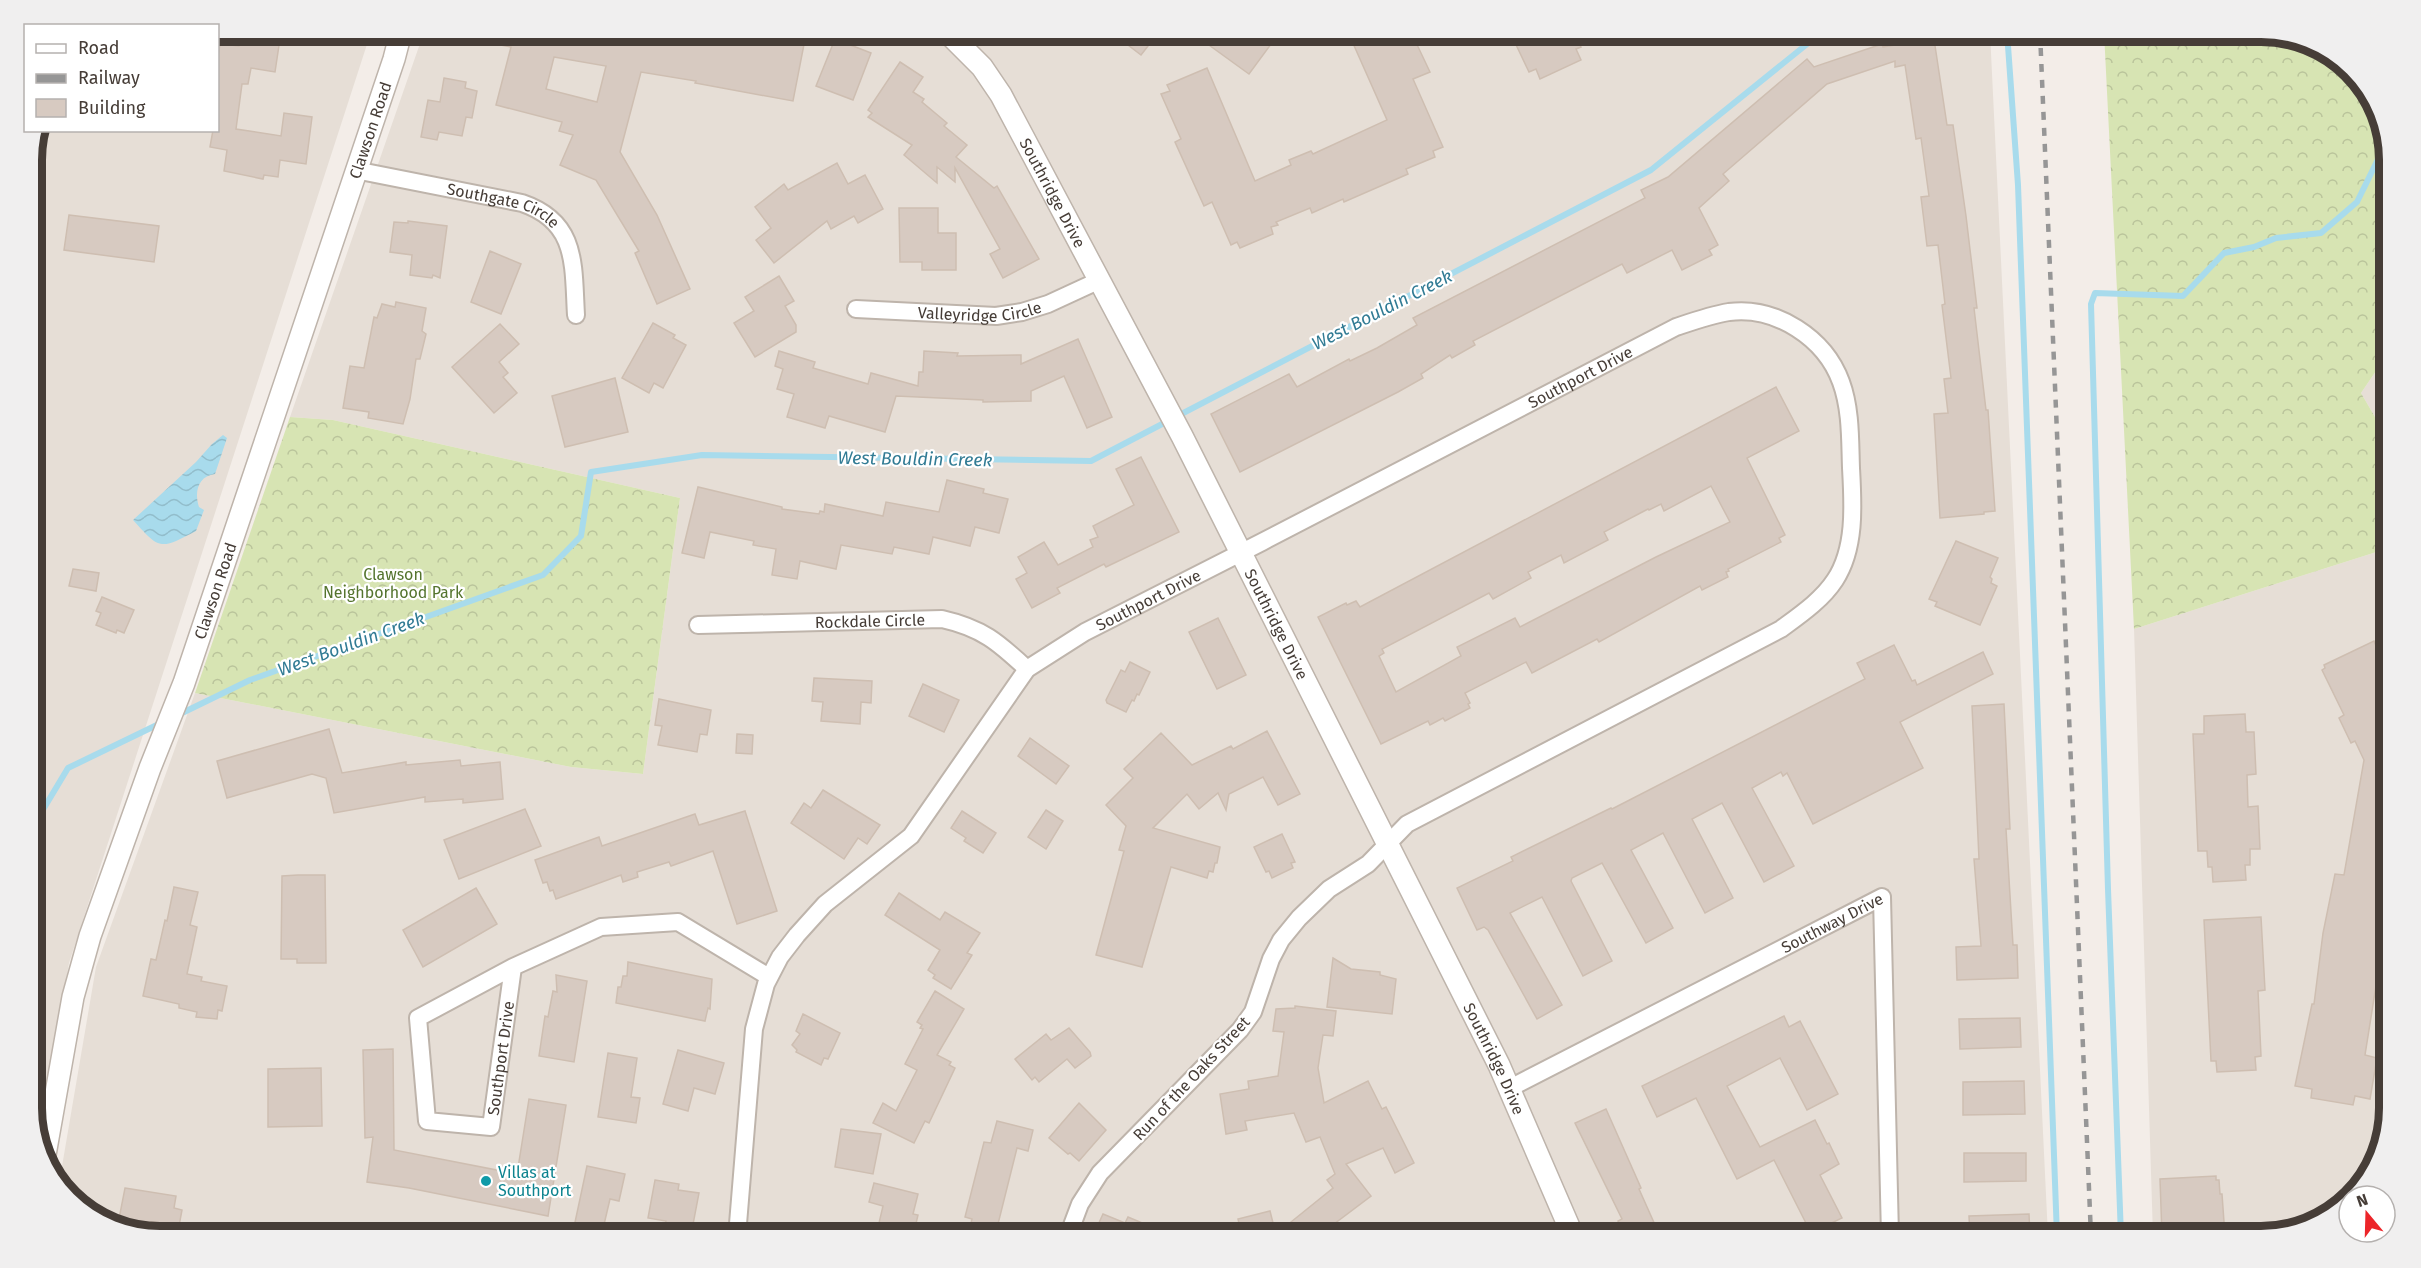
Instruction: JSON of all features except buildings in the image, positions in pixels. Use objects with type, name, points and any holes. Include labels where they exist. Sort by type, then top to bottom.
[{"type":"street","name":"Clawson Road","points":[[47,1142],[60,1062],[76,987],[90,936],[150,768],[184,683],[398,42]]},
{"type":"street","name":"Southridge Drive","points":[[957,42],[982,68],[1001,95],[1164,401],[1510,1088],[1569,1226]]},
{"type":"street","name":"Southgate Circle","points":[[355,170],[522,203],[541,209],[556,223],[567,240],[573,259],[576,315]]},
{"type":"street","name":"Valleyridge Circle","points":[[856,309],[996,316],[1022,312],[1048,304],[1100,280]]},
{"type":"street","name":"Southport Drive","points":[[738,1226],[754,1029],[770,977],[780,957],[825,904],[911,836],[1027,669],[1084,632],[1242,553],[1676,327],[1704,317],[1731,312],[1756,313],[1781,321],[1809,335],[1828,356],[1841,382],[1848,410],[1853,507],[1847,550],[1835,579],[1810,607],[1782,629],[1407,824],[1387,845]]},
{"type":"street","name":"Rockdale Circle","points":[[698,625],[942,619],[967,624],[996,640],[1027,669]]},
{"type":"street","name":"Run of the Oaks Street","points":[[1072,1226],[1080,1204],[1100,1173],[1240,1030],[1252,1012],[1271,959],[1299,918],[1329,890],[1368,864],[1387,845]]},
{"type":"street","name":"Southway Drive","points":[[1510,1088],[1882,897],[1890,1226]]},
{"type":"street","name":"Southport Drive","points":[[513,967],[491,1127],[427,1121],[418,1018],[513,967],[601,927],[678,922],[770,977]]},
{"type":"shaded area","points":[[219,42],[368,42],[69,963],[42,1114],[42,153],[46,132],[219,132]]},
{"type":"shaded area","points":[[421,42],[1990,42],[2048,1226],[160,1226],[130,1222],[108,1214],[82,1197],[61,1172],[96,967],[195,693],[571,767],[643,774],[680,498],[333,420],[290,417]]},
{"type":"shaded area","points":[[2379,367],[2379,424],[2361,393]]},
{"type":"shaded area","points":[[2379,551],[2379,1108],[2373,1146],[2351,1184],[2337,1184],[2337,1198],[2306,1217],[2276,1225],[2261,1226],[2153,1226],[2134,629]]},
{"type":"green space","points":[[2105,42],[2261,42],[2299,48],[2326,62],[2350,82],[2367,108],[2377,137],[2379,153],[2379,367],[2361,393],[2379,424],[2379,551],[2134,629]]},
{"type":"green space","name":"Clawson Neighborhood Park","points":[[290,417],[333,420],[680,498],[643,774],[571,767],[195,693]]},
{"type":"water","points":[[223,435],[227,438],[215,474],[201,481],[197,490],[199,507],[204,510],[196,531],[175,542],[161,544],[155,542],[133,520]]},
{"type":"waterway","name":"West Bouldin Creek","points":[[178,715],[250,680],[543,575],[581,536],[591,472],[702,455],[1091,461],[1651,170],[1810,42]]},
{"type":"waterway","points":[[2008,42],[2018,185],[2057,1226]]},
{"type":"waterway","points":[[2121,1226],[2091,304],[2095,293],[2183,296],[2224,253],[2254,247],[2276,238],[2321,233],[2357,202],[2379,157]]},
{"type":"waterway","name":"West Bouldin Creek","points":[[42,811],[68,768],[161,723]]},
{"type":"railway","points":[[2040,42],[2091,1226]]},
{"type":"place","name":"Villas at Southport","points":[[486,1181]]}]
